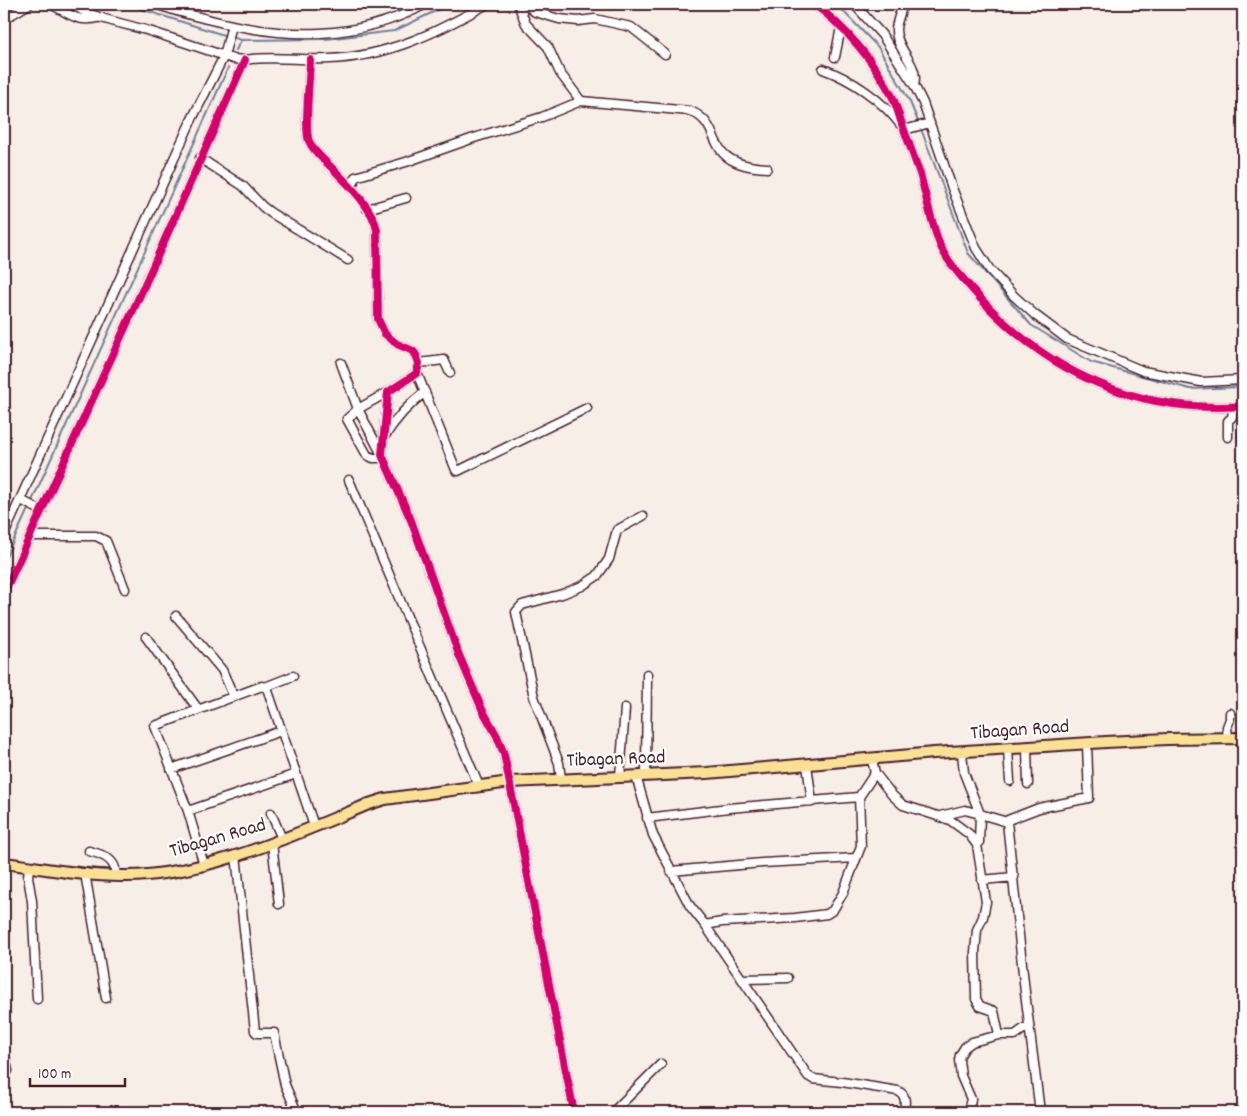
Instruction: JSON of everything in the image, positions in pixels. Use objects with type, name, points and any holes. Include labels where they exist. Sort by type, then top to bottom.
[{"type":"main road","name":"Tibagan Road","points":[[4,864],[115,876],[176,872],[277,841],[385,799],[510,782],[707,773],[1027,747],[1155,740],[1243,738]]},
{"type":"street","points":[[4,19],[29,4]]},
{"type":"street","points":[[50,4],[80,20],[91,20],[101,17]]},
{"type":"street","points":[[73,4],[77,8],[101,17],[245,60],[330,60],[358,56],[396,47],[436,32],[487,4]]},
{"type":"street","points":[[156,4],[231,28],[294,34],[335,32],[374,24],[403,15],[426,4]]},
{"type":"street","points":[[518,4],[526,24],[548,47],[560,73],[581,100]]},
{"type":"street","points":[[525,4],[535,12],[559,19],[595,19],[631,28],[665,54]]},
{"type":"street","points":[[814,4],[841,27],[867,56],[892,96],[906,128],[941,247],[952,265],[987,305],[1036,349],[1062,366],[1112,390],[1135,397],[1191,406],[1243,406]]},
{"type":"street","points":[[854,4],[882,35],[914,85],[923,103],[928,123],[976,248],[990,270],[1014,296],[1035,315],[1067,339],[1143,371],[1200,382],[1243,380]]},
{"type":"street","points":[[903,4],[896,29],[898,41],[914,70],[914,85]]},
{"type":"street","points":[[835,57],[841,27]]},
{"type":"street","points":[[4,536],[22,501],[192,121],[225,53],[231,28]]},
{"type":"street","points":[[4,593],[245,60]]},
{"type":"street","points":[[310,60],[308,137],[318,154],[352,188],[373,217],[377,230],[378,320],[385,334],[397,344],[416,355],[419,363],[417,373],[456,470],[459,472],[587,408]]},
{"type":"street","points":[[823,69],[852,81],[906,128]]},
{"type":"street","points":[[352,188],[355,177],[542,117],[581,100],[690,110],[704,119],[724,154],[732,160],[751,167],[767,168]]},
{"type":"street","points":[[906,128],[928,123]]},
{"type":"street","points":[[200,158],[243,186],[271,213],[348,260]]},
{"type":"street","points":[[367,209],[406,198]]},
{"type":"street","points":[[419,363],[444,360],[450,373]]},
{"type":"street","points":[[341,363],[358,409],[383,456],[411,520],[459,655],[482,709],[500,743],[510,782],[574,1112]]},
{"type":"street","points":[[383,456],[373,458],[366,455],[347,421],[348,416],[417,373]]},
{"type":"street","points":[[383,456],[388,392]]},
{"type":"street","points":[[383,438],[395,421],[425,392]]},
{"type":"street","points":[[1228,437],[1228,421],[1232,417],[1234,407]]},
{"type":"street","points":[[1243,432],[1243,439]]},
{"type":"street","points":[[349,480],[479,786]]},
{"type":"street","points":[[22,501],[40,510]]},
{"type":"street","points":[[560,780],[559,763],[534,697],[516,612],[522,605],[562,594],[592,580],[609,559],[617,530],[643,516]]},
{"type":"street","points":[[31,536],[96,536],[103,538],[106,541],[125,589]]},
{"type":"street","points":[[176,616],[222,670],[234,697]]},
{"type":"street","points":[[146,637],[198,709]]},
{"type":"street","points":[[646,674],[641,776],[647,818],[653,835],[690,906],[808,1076],[813,1079],[898,1091],[905,1100],[904,1112]]},
{"type":"street","points":[[204,864],[188,811],[155,730],[156,725],[294,676]]},
{"type":"street","points":[[264,686],[267,688],[314,826]]},
{"type":"street","points":[[620,777],[624,708]]},
{"type":"street","points":[[1228,738],[1227,727],[1230,713]]},
{"type":"street","points":[[171,769],[281,731]]},
{"type":"street","points":[[1007,822],[1039,808],[1089,798],[1087,744]]},
{"type":"street","points":[[1027,747],[1028,784]]},
{"type":"street","points":[[1008,749],[1010,781]]},
{"type":"street","points":[[962,752],[964,773],[980,814],[979,842],[977,845]]},
{"type":"street","points":[[872,760],[875,773],[892,795],[903,805],[950,820],[969,834],[977,845],[986,902],[978,930],[976,999],[980,1006],[994,1012],[999,1035]]},
{"type":"street","points":[[807,765],[812,802]]},
{"type":"street","points":[[705,925],[722,922],[795,918],[830,912],[843,893],[856,858],[862,839],[859,797],[875,773]]},
{"type":"street","points":[[188,811],[296,774]]},
{"type":"street","points":[[647,818],[729,808],[859,797]]},
{"type":"street","points":[[936,816],[965,810],[1007,822]]},
{"type":"street","points":[[272,814],[277,841],[279,904]]},
{"type":"street","points":[[1007,822],[1040,1112]]},
{"type":"street","points":[[89,851],[105,856],[114,864],[116,869],[115,876]]},
{"type":"street","points":[[236,855],[255,1031],[257,1033],[274,1033],[281,1072],[288,1094],[297,1112]]},
{"type":"street","points":[[671,871],[762,863],[856,858]]},
{"type":"street","points":[[29,866],[28,877],[32,901],[37,999]]},
{"type":"street","points":[[85,873],[106,998]]},
{"type":"street","points":[[982,880],[1014,877]]},
{"type":"street","points":[[742,979],[788,978]]},
{"type":"street","points":[[968,1112],[971,1098],[961,1076],[960,1055],[968,1044],[999,1035],[1015,1035],[1029,1025]]},
{"type":"street","points":[[4,1052],[8,1071]]},
{"type":"street","points":[[613,1112],[661,1064]]},
{"type":"waterway","points":[[125,4],[227,36]]},
{"type":"waterway","points":[[232,37],[241,40],[326,39],[394,31],[450,4]]},
{"type":"waterway","points":[[836,4],[878,47],[910,102],[919,124]]},
{"type":"waterway","points":[[236,50],[241,40]]},
{"type":"waterway","points":[[31,503],[228,68]]},
{"type":"waterway","points":[[921,129],[968,253],[1031,325],[1091,362],[1190,389],[1243,387]]},
{"type":"waterway","points":[[4,561],[29,507]]},
{"type":"cycle path","points":[[814,4],[848,34],[885,83],[895,102],[920,174],[941,247],[964,280],[1007,325],[1036,348],[1066,368],[1099,384],[1133,395],[1168,403],[1205,407],[1243,406]]},
{"type":"cycle path","points":[[4,593],[245,60]]},
{"type":"cycle path","points":[[310,60],[307,114],[309,141],[315,151],[350,187],[370,212],[377,230],[378,319],[385,334],[397,344],[413,351],[419,363],[417,373],[388,392],[382,455],[411,520],[459,655],[504,754],[574,1112]]}]
